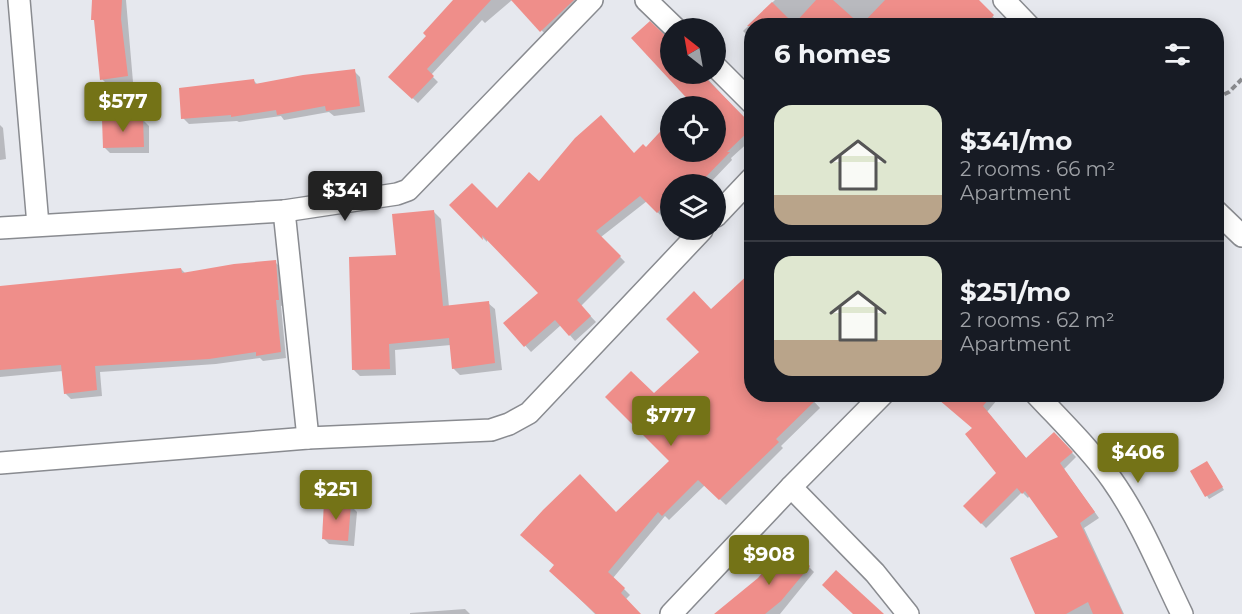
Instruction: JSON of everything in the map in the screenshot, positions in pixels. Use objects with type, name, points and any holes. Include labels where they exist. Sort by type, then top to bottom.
[{"type":"street","points":[[19,0],[38,225]]},
{"type":"street","points":[[0,228],[284,211],[397,194],[408,190],[592,0]]},
{"type":"street","points":[[646,0],[665,18]]},
{"type":"street","points":[[1004,0],[1021,18]]},
{"type":"street","points":[[726,78],[744,95]]},
{"type":"street","points":[[726,205],[744,186]]},
{"type":"street","points":[[284,211],[308,438]]},
{"type":"street","points":[[1224,219],[1242,236]]},
{"type":"street","points":[[0,463],[308,438],[492,430],[529,413],[693,240]]},
{"type":"street","points":[[671,614],[790,487],[875,402]]},
{"type":"street","points":[[1044,402],[1113,480],[1134,516],[1182,614]]},
{"type":"street","points":[[790,487],[875,573],[908,614]]},
{"type":"path","points":[[1224,94],[1242,79]]},
{"type":"building","points":[[92,0],[122,0],[121,19],[128,76],[100,80],[94,20],[91,20]]},
{"type":"building","points":[[453,0],[491,0],[427,69],[434,76],[412,99],[388,77],[426,36],[423,33]]},
{"type":"building","points":[[511,0],[574,0],[540,32]]},
{"type":"building","points":[[816,0],[833,0],[853,18],[800,18]]},
{"type":"building","points":[[885,0],[979,0],[994,15],[991,18],[868,18]]},
{"type":"building","points":[[772,2],[788,18],[755,18]]},
{"type":"building","points":[[650,21],[660,30],[660,69],[631,38]]},
{"type":"building","points":[[355,69],[360,106],[326,111],[325,106],[277,115],[276,110],[231,117],[231,115],[181,119],[179,88],[254,79],[255,84]]},
{"type":"building","points":[[674,84],[712,84],[724,96],[685,96]]},
{"type":"building","points":[[726,98],[744,117],[744,136],[727,152],[730,152],[726,156]]},
{"type":"building","points":[[601,115],[634,153],[643,144],[646,147],[660,132],[660,162],[720,162],[709,174],[660,174],[660,210],[657,213],[640,196],[596,231],[621,256],[577,300],[591,316],[569,336],[555,320],[524,347],[503,323],[538,293],[482,235],[483,240],[449,205],[472,183],[497,208],[529,172],[539,181],[575,138]]},
{"type":"building","points":[[102,119],[143,119],[144,147],[103,148]]},
{"type":"building","points":[[434,210],[443,306],[489,301],[495,363],[452,369],[449,338],[389,344],[390,369],[352,370],[349,257],[396,255],[392,214]]},
{"type":"building","points":[[276,260],[279,300],[276,300],[281,352],[256,356],[256,352],[209,359],[95,366],[97,390],[64,394],[61,365],[0,370],[0,286],[181,268],[182,273]]},
{"type":"building","points":[[744,278],[744,402],[814,402],[776,439],[779,442],[719,500],[698,480],[662,516],[658,512],[608,572],[625,588],[621,593],[641,614],[596,614],[549,571],[554,565],[520,535],[580,474],[616,512],[669,461],[605,397],[631,371],[654,393],[699,352],[666,319],[694,291],[711,309]]},
{"type":"building","points":[[941,402],[986,402],[983,406],[1026,458],[1054,432],[1073,452],[1060,463],[1095,512],[1080,523],[1123,614],[1093,614],[1088,602],[1066,614],[1035,614],[1010,558],[1058,537],[1025,491],[1022,494],[1017,488],[981,524],[963,506],[996,473],[965,434],[972,428]]},
{"type":"building","points":[[1207,461],[1223,487],[1205,497],[1190,471]]},
{"type":"building","points":[[324,502],[351,504],[348,541],[322,539]]},
{"type":"building","points":[[785,545],[810,566],[781,601],[765,614],[714,614],[758,578]]},
{"type":"building","points":[[836,570],[884,614],[853,614],[822,585]]}]
